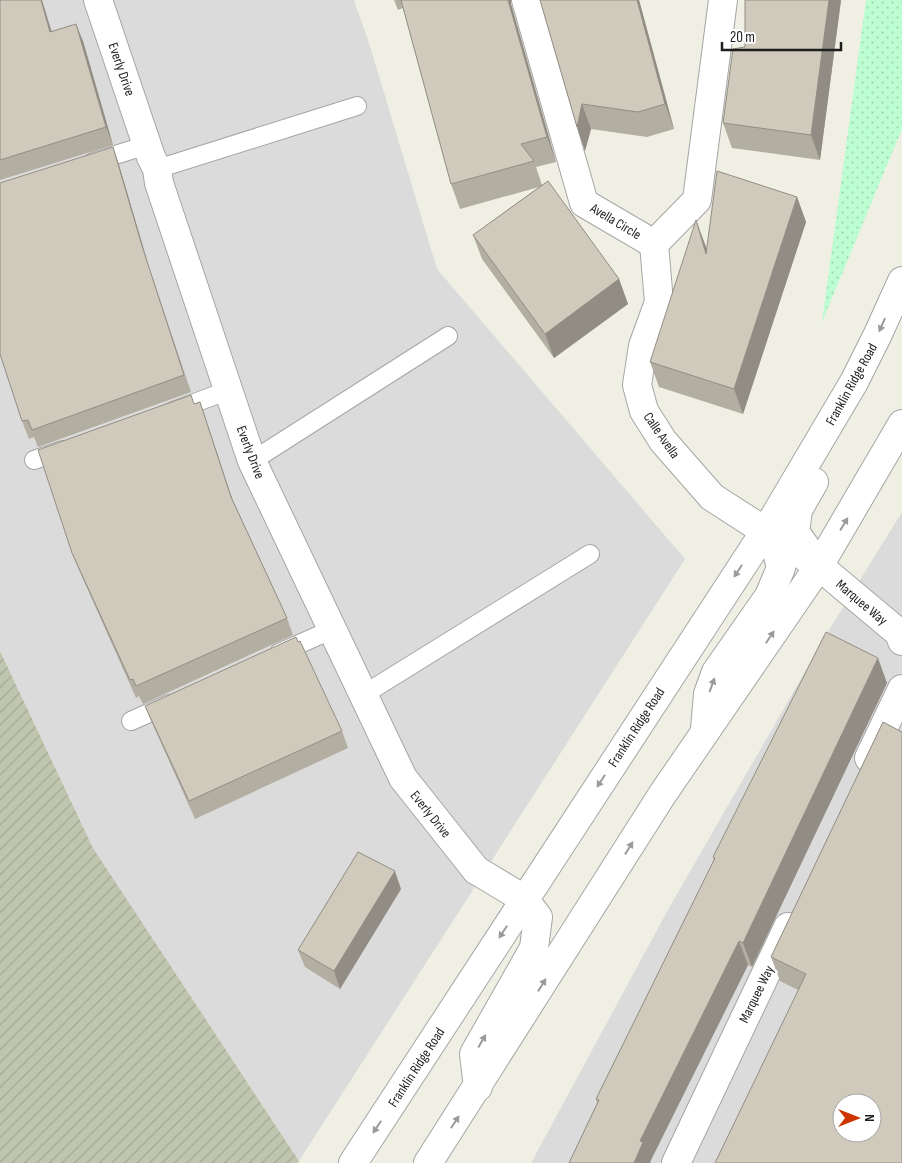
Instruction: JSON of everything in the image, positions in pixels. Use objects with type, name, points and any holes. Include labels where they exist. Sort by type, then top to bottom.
[{"type":"street","name":"Everly Drive","points":[[98,0],[252,461],[331,630],[403,778],[476,870],[524,899]]},
{"type":"street","name":"Avella Circle","points":[[526,0],[584,203],[654,244],[697,200],[723,0]]},
{"type":"street","name":"Calle Avella","points":[[654,244],[659,302],[643,346],[637,385],[644,410],[663,441],[712,498],[819,566]]},
{"type":"street","name":"Franklin Ridge Road","points":[[354,1163],[765,530],[854,382],[902,281]]},
{"type":"street","points":[[819,566],[795,532],[798,510],[854,411],[854,382]]},
{"type":"street","points":[[428,1163],[662,795],[819,566],[902,424]]},
{"type":"street","points":[[704,733],[708,694],[716,672],[769,596],[781,568],[776,548],[765,530]]},
{"type":"street","name":"Marquee Way","points":[[819,566],[899,633],[902,641]]},
{"type":"street","points":[[860,778],[902,689]]},
{"type":"street","points":[[478,1087],[474,1054],[534,948],[538,917],[524,899]]},
{"type":"street","name":"Marquee Way","points":[[676,1163],[799,904]]},
{"type":"lane","points":[[74,168],[152,157],[357,106]]},
{"type":"lane","points":[[252,461],[448,336]]},
{"type":"lane","points":[[154,417],[229,390]]},
{"type":"lane","points":[[34,460],[80,444]]},
{"type":"lane","points":[[363,695],[590,554]]},
{"type":"lane","points":[[267,659],[331,630]]},
{"type":"lane","points":[[131,721],[186,696]]},
{"type":"shaded area","points":[[0,0],[354,0],[370,46],[437,269],[685,559],[299,1161],[93,848],[0,651]]},
{"type":"shaded area","points":[[902,512],[902,1163],[531,1163],[669,908],[829,630]]},
{"type":"shaded area","points":[[0,651],[93,848],[299,1161],[298,1163],[0,1163]]},
{"type":"green space","points":[[866,0],[902,0],[902,129],[822,322]]},
{"type":"building","points":[[0,0],[41,0],[50,32],[76,24],[106,127],[0,160]]},
{"type":"building","points":[[401,0],[508,0],[547,137],[521,144],[534,161],[451,184]]},
{"type":"building","points":[[540,0],[637,0],[665,104],[638,112],[582,104],[577,127]]},
{"type":"building","points":[[745,0],[829,0],[811,135],[723,123],[733,49],[745,47]]},
{"type":"building","points":[[113,147],[143,249],[184,375],[32,430],[28,420],[22,421],[0,354],[0,183]]},
{"type":"building","points":[[717,171],[797,197],[734,389],[650,362],[696,220],[706,254]]},
{"type":"building","points":[[548,181],[619,279],[545,334],[473,235]]},
{"type":"building","points":[[191,395],[194,404],[200,402],[231,497],[287,618],[136,686],[133,679],[130,680],[72,553],[38,450]]},
{"type":"building","points":[[826,632],[878,658],[743,943],[739,941],[640,1141],[643,1142],[634,1163],[569,1163],[599,1100],[596,1099],[715,858],[713,857]]},
{"type":"building","points":[[296,637],[298,642],[300,641],[342,731],[189,801],[145,706]]},
{"type":"building","points":[[883,722],[902,732],[902,1163],[715,1163],[806,974],[771,957]]},
{"type":"building","points":[[358,852],[395,871],[334,971],[298,950]]}]
